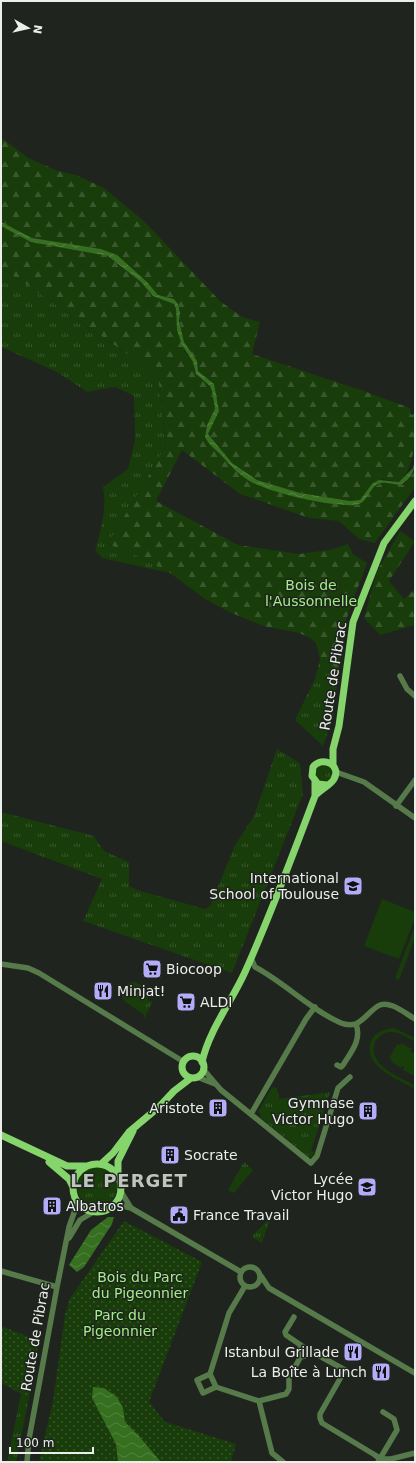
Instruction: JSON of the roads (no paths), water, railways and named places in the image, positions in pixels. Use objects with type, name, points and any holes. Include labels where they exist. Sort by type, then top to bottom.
[{"type":"main road","name":"Route de Pibrac","points":[[334,772],[333,749],[341,710],[349,641],[357,610],[384,543],[415,501]]},
{"type":"main road","name":"Route de Pibrac","points":[[323,761],[333,749]]},
{"type":"main road","points":[[101,1164],[133,1129],[160,1106],[174,1091],[194,1077],[203,1065],[210,1039],[251,958],[315,796],[315,782],[312,776],[312,769],[323,761],[334,772],[327,785],[315,796]]},
{"type":"main road","points":[[315,782],[320,785],[327,785]]},
{"type":"main road","points":[[174,1091],[183,1070],[184,1062],[187,1058],[194,1057],[210,1039]]},
{"type":"main road","points":[[194,1057],[203,1065]]},
{"type":"main road","points":[[183,1070],[186,1075],[194,1077]]},
{"type":"main road","points":[[28,1147],[63,1173],[73,1187],[76,1199],[83,1207],[95,1211],[106,1209],[114,1204],[120,1190],[118,1161],[133,1129]]},
{"type":"main road","points":[[1,1135],[67,1166],[77,1167],[101,1164],[111,1169],[118,1177]]},
{"type":"main road","points":[[73,1187],[78,1173],[87,1166]]},
{"type":"street","points":[[400,676],[407,689],[415,696]]},
{"type":"street","points":[[334,772],[364,782],[415,818]]},
{"type":"street","points":[[396,806],[415,780]]},
{"type":"street","points":[[251,958],[255,967],[266,972],[315,1007],[341,1023],[349,1025],[356,1024],[384,1004],[391,1005],[415,1019]]},
{"type":"street","points":[[1,964],[28,968],[40,973],[184,1062]]},
{"type":"street","points":[[251,1114],[306,1019],[315,1007]]},
{"type":"street","points":[[337,1065],[343,1066],[357,1042],[359,1032],[356,1024]]},
{"type":"street","points":[[203,1065],[215,1084],[311,1163],[317,1156],[338,1088],[350,1077]]},
{"type":"street","points":[[194,1077],[215,1084]]},
{"type":"street","points":[[120,1190],[131,1208]]},
{"type":"street","name":"Route de Pibrac","points":[[22,1462],[28,1439],[76,1199]]},
{"type":"street","points":[[114,1204],[131,1208],[241,1272]]},
{"type":"street","name":"Route de Pibrac","points":[[68,1239],[80,1220],[95,1211]]},
{"type":"street","points":[[245,1286],[240,1279],[241,1272],[246,1267],[251,1266],[258,1269],[269,1288]]},
{"type":"street","points":[[1,1271],[57,1288]]},
{"type":"street","points":[[255,1286],[260,1281],[261,1276]]},
{"type":"street","points":[[245,1286],[269,1288],[415,1373]]},
{"type":"street","points":[[216,1387],[210,1374],[229,1313],[245,1286]]},
{"type":"street","points":[[294,1317],[285,1334],[306,1348],[345,1370],[320,1414],[322,1423],[375,1455],[378,1461]]},
{"type":"street","points":[[210,1374],[197,1380],[203,1393],[216,1387],[259,1402],[286,1394],[289,1388],[289,1378],[301,1356],[299,1351],[306,1348]]},
{"type":"street","points":[[259,1402],[272,1453],[283,1462]]},
{"type":"street","points":[[378,1461],[396,1430],[394,1419],[383,1412]]},
{"type":"street","name":"Route de Pibrac","points":[[26,1462],[28,1439]]},
{"type":"street","points":[[378,1461],[415,1453]]},
{"type":"water","points":[[1,222],[32,238],[101,249],[117,255],[147,282],[158,295],[174,299],[178,304],[180,313],[179,321],[184,342],[197,361],[198,371],[214,384],[219,411],[208,434],[232,463],[257,480],[300,493],[350,501],[360,500],[372,484],[379,480],[399,482],[413,468],[415,460],[412,475],[400,485],[384,483],[378,484],[360,504],[355,505],[331,504],[300,498],[270,490],[248,480],[233,468],[210,445],[205,437],[207,425],[215,409],[212,391],[210,386],[196,374],[193,362],[182,345],[177,330],[176,309],[174,304],[153,296],[141,282],[108,256],[31,242],[1,226]]},
{"type":"water","points":[[108,1217],[114,1217],[112,1224],[84,1267],[77,1272],[69,1265],[91,1230]]},
{"type":"water","points":[[93,1387],[104,1388],[117,1397],[123,1408],[125,1422],[161,1462],[118,1462],[116,1444],[92,1398]]},
{"type":"place","name":"International School of Toulouse","points":[[353,886]]},
{"type":"place","name":"Biocoop","points":[[152,969]]},
{"type":"place","name":"Minjat!","points":[[103,991]]},
{"type":"place","name":"ALDI","points":[[186,1002]]},
{"type":"place","name":"Aristote","points":[[218,1108]]},
{"type":"place","name":"Gymnase Victor Hugo","points":[[368,1111]]},
{"type":"place","name":"Socrate","points":[[170,1155]]},
{"type":"place","name":"Lycée Victor Hugo","points":[[367,1187]]},
{"type":"place","name":"Albatros","points":[[52,1206]]},
{"type":"place","name":"France Travail","points":[[179,1215]]},
{"type":"place","name":"Istanbul Grillade","points":[[353,1352]]},
{"type":"place","name":"La Boîte à Lunch","points":[[381,1372]]},
{"type":"district","name":"LE PERGET","points":[[129,1181]]},
{"type":"park label","name":"Bois de l'Aussonnelle","points":[[311,594]]},
{"type":"park label","name":"Bois du Parc du Pigeonnier","points":[[140,1286]]},
{"type":"park label","name":"Parc du Pigeonnier","points":[[120,1324]]}]
